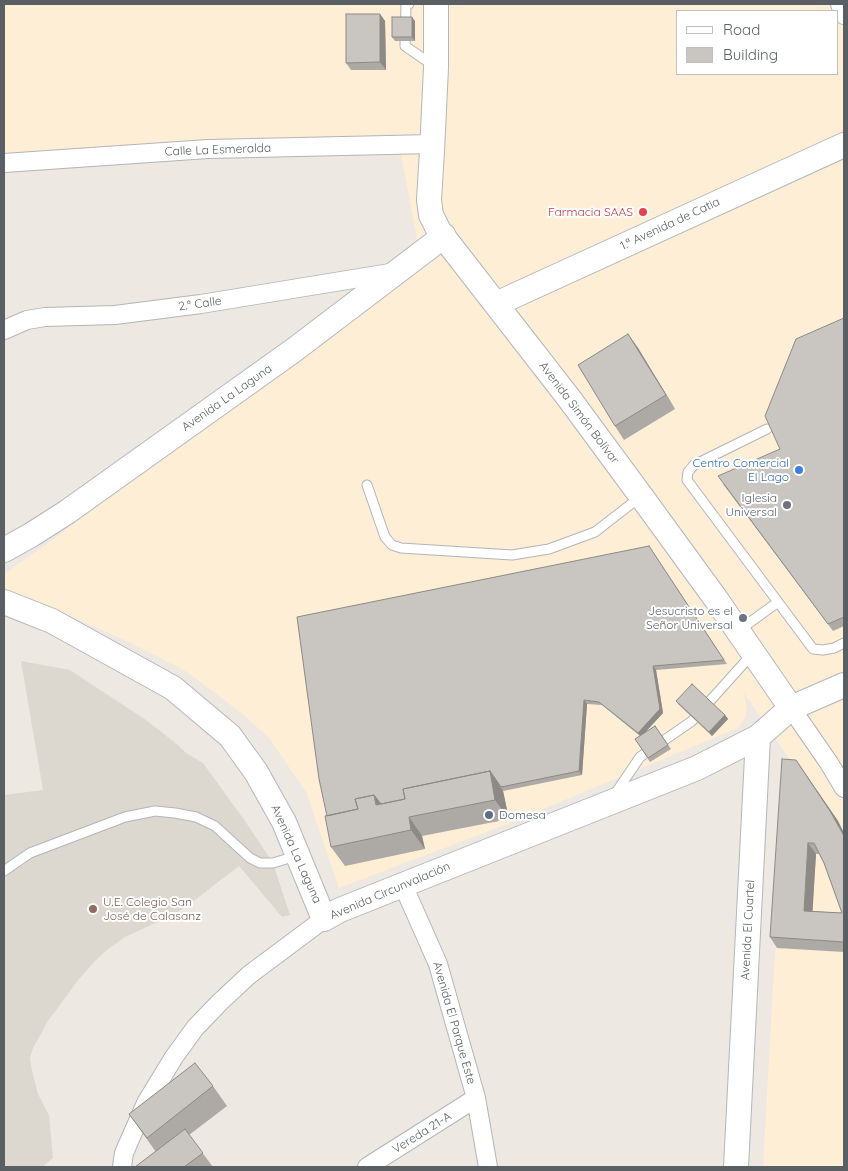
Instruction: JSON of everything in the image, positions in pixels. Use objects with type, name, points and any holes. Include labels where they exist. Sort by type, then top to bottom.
[{"type":"street","name":"Avenida Simón Bolívar","points":[[436,4],[433,144],[428,200],[431,215],[439,231],[568,397],[641,496],[738,631],[829,763],[844,788]]},
{"type":"street","points":[[840,4],[844,15]]},
{"type":"street","name":"Calle La Esmeralda","points":[[4,163],[208,149],[433,144]]},
{"type":"street","name":"1.ª Avenida de Catia","points":[[496,304],[844,144]]},
{"type":"street","name":"Avenida La Laguna","points":[[4,550],[67,512],[294,350],[444,236]]},
{"type":"street","name":"2.° Calle","points":[[4,330],[27,320],[45,317],[114,315],[201,304],[396,272]]},
{"type":"street","name":"Avenida La Laguna","points":[[4,602],[52,621],[173,688],[230,736],[256,772],[284,822],[324,918]]},
{"type":"street","points":[[758,737],[791,708],[844,685]]},
{"type":"street","name":"Avenida Circunvalación","points":[[122,1167],[124,1153],[146,1103],[174,1057],[195,1028],[249,976],[324,918],[697,768],[758,737]]},
{"type":"street","name":"Avenida El Cuartel","points":[[736,1167],[758,737]]},
{"type":"street","name":"Avenida El Parque Este","points":[[403,885],[438,964],[476,1098],[488,1167]]},
{"type":"street","name":"Vereda 21-A","points":[[367,1167],[476,1098]]},
{"type":"lane","points":[[409,4],[406,5],[405,46],[436,68]]},
{"type":"lane","points":[[767,429],[694,465],[688,472],[687,480],[813,649],[834,648],[844,643]]},
{"type":"lane","points":[[368,485],[385,537],[392,545],[401,548],[512,555],[549,549],[595,532],[641,496]]},
{"type":"lane","points":[[738,631],[778,602]]},
{"type":"lane","points":[[610,803],[640,757],[692,721],[753,653]]},
{"type":"lane","points":[[4,871],[30,853],[125,817],[155,811],[175,812],[196,817],[215,826],[250,858],[260,863],[273,863],[297,855]]},
{"type":"shaded area","points":[[4,4],[844,4],[844,1167],[763,1167],[774,968],[790,760],[744,693],[747,709],[746,716],[738,728],[500,827],[339,888],[306,792],[269,738],[240,712],[187,672],[131,643],[70,616],[4,592],[4,574],[47,544],[422,264],[397,134],[4,163]]},
{"type":"shaded area","name":"U.E. Colegio San José de Calasanz","points":[[21,661],[70,670],[146,720],[186,753],[203,763],[273,863],[290,915],[282,917],[239,866],[173,915],[125,937],[95,961],[48,1021],[33,1048],[30,1058],[38,1094],[49,1115],[53,1158],[42,1167],[4,1167],[4,795],[43,790]]},
{"type":"building","points":[[346,14],[380,14],[380,62],[346,63]]},
{"type":"building","points":[[392,17],[412,17],[412,37],[392,37]]},
{"type":"building","name":"Centro Comercial El Lago","points":[[844,318],[844,617],[828,624],[718,476],[780,449],[765,416],[796,339]]},
{"type":"building","points":[[628,334],[666,395],[615,426],[578,365]]},
{"type":"building","points":[[649,546],[724,660],[653,666],[660,709],[638,733],[599,702],[584,700],[579,771],[501,787],[490,771],[403,789],[405,799],[381,804],[374,795],[355,799],[358,809],[327,816],[319,779],[297,617]]},
{"type":"building","points":[[692,684],[725,715],[709,732],[676,701]]},
{"type":"building","points":[[655,726],[668,745],[648,758],[635,739]]},
{"type":"building","points":[[782,759],[796,760],[830,811],[844,836],[844,942],[770,937]],"holes":[[[808,843],[814,843],[824,863],[842,913],[804,911]]]},
{"type":"building","points":[[490,771],[495,800],[409,817],[411,830],[331,847],[325,816],[358,809],[355,799],[374,795],[376,805],[405,799],[403,789]]},
{"type":"building","points":[[195,1063],[213,1086],[147,1138],[129,1114]]},
{"type":"building","points":[[185,1129],[203,1153],[184,1167],[135,1167]]},
{"type":"place","name":"Farmacia SAAS","points":[[643,212]]},
{"type":"place","name":"Centro Comercial El Lago","points":[[799,470]]},
{"type":"place","name":"Iglesia Universal","points":[[787,505]]},
{"type":"place","name":"Jesucristo es el Señor Universal","points":[[743,618]]},
{"type":"place","name":"Domesa","points":[[489,815]]},
{"type":"place","name":"U.E. Colegio San José de Calasanz","points":[[93,909]]}]
